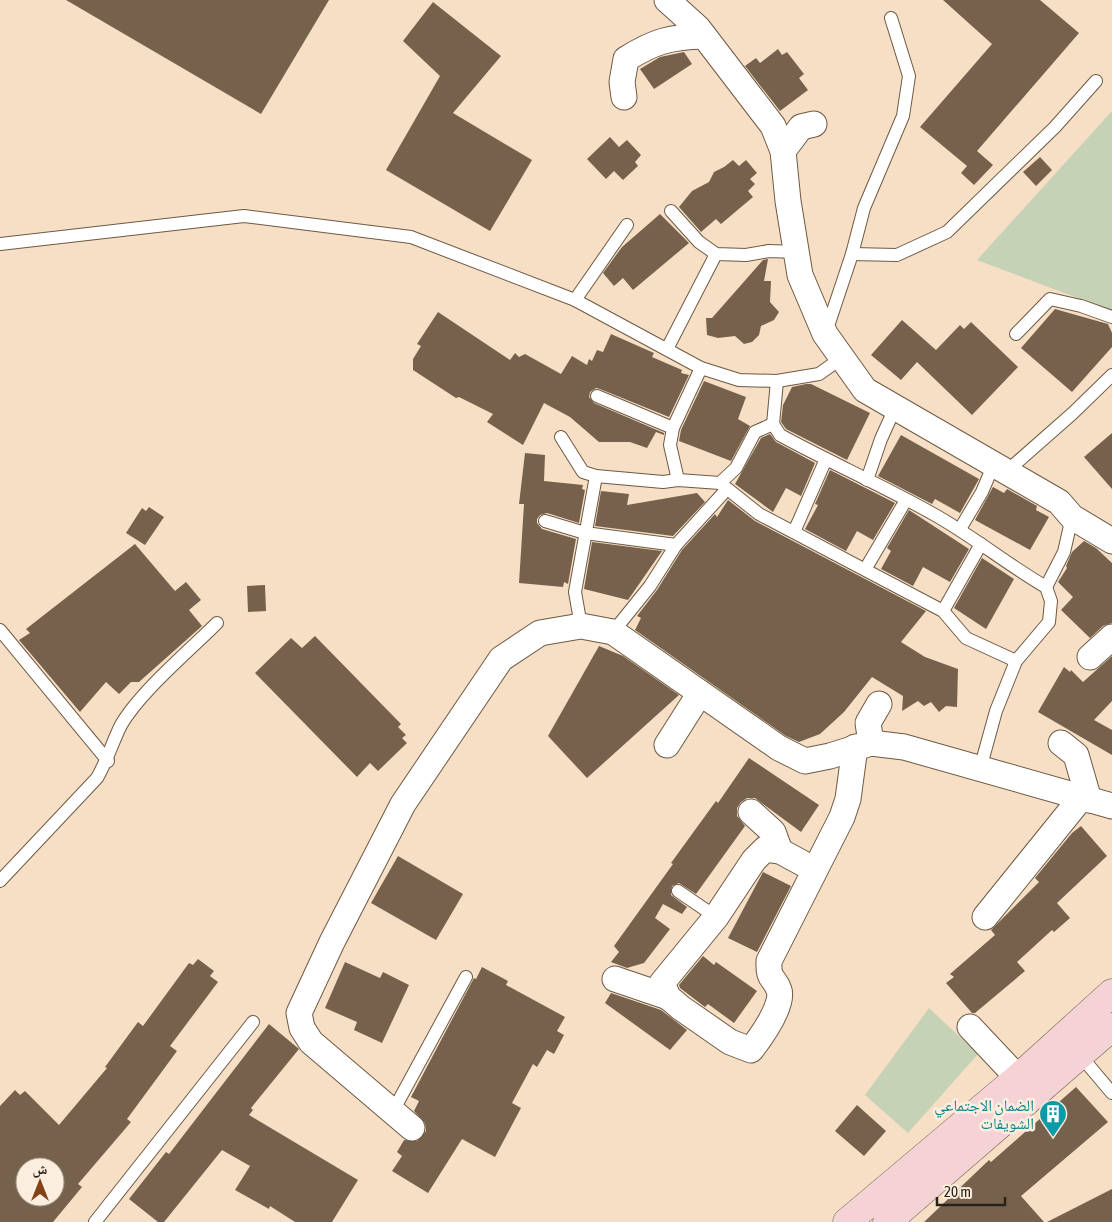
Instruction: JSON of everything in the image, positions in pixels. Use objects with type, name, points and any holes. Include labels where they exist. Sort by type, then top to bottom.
[{"type":"street","points":[[667,0],[704,36],[773,126],[783,151],[800,275],[825,334],[865,390],[1058,502],[1072,518],[1112,541]]},
{"type":"street","points":[[624,97],[622,82],[626,59],[651,44],[678,37],[704,36]]},
{"type":"street","points":[[783,151],[801,127],[814,124]]},
{"type":"street","points":[[412,1128],[392,1113],[311,1042],[302,1028],[299,1012],[332,942],[404,804],[501,659],[540,633],[581,626],[613,632],[779,748],[805,761],[830,756],[863,745],[904,747],[1094,801]]},
{"type":"street","points":[[1090,657],[1112,637]]},
{"type":"street","points":[[667,745],[700,693]]},
{"type":"street","points":[[615,978],[668,997],[730,1042],[751,1050],[764,1034],[779,1001],[779,989],[768,974],[768,961],[842,817],[868,723],[878,704]]},
{"type":"street","points":[[1061,743],[1076,755],[1094,801]]},
{"type":"street","points":[[985,917],[1094,801]]},
{"type":"street","points":[[751,812],[773,832],[780,851]]},
{"type":"street","points":[[668,997],[662,983],[716,917],[754,860],[765,849],[780,851],[815,870]]},
{"type":"street","points":[[847,1222],[1018,1078],[1112,993]]},
{"type":"street","points":[[970,1027],[1018,1078]]},
{"type":"street","points":[[887,1222],[1112,1027]]},
{"type":"lane","points":[[825,334],[852,254],[864,208],[903,116],[909,76],[891,18]]},
{"type":"lane","points":[[852,254],[897,255],[947,232],[1055,127],[1096,81]]},
{"type":"lane","points":[[671,211],[699,242],[716,254],[746,255],[770,251],[796,252]]},
{"type":"lane","points":[[0,244],[244,216],[411,236],[575,300],[701,368],[739,380],[777,381],[819,374],[843,357]]},
{"type":"lane","points":[[575,300],[627,225]]},
{"type":"lane","points":[[667,349],[716,254]]},
{"type":"lane","points":[[1016,334],[1050,299],[1081,306],[1112,317]]},
{"type":"lane","points":[[678,480],[670,445],[673,428],[701,368]]},
{"type":"lane","points":[[960,529],[982,492],[1000,469],[1073,413],[1112,375]]},
{"type":"lane","points":[[777,381],[773,424],[780,435],[960,529],[995,556],[1046,587],[1051,601],[1049,622],[1016,661],[996,711],[980,769]]},
{"type":"lane","points":[[597,396],[673,428]]},
{"type":"lane","points":[[868,480],[881,438],[895,408]]},
{"type":"lane","points":[[613,632],[650,586],[676,545],[736,468],[755,432],[773,424]]},
{"type":"lane","points":[[561,437],[583,472],[596,476],[663,482],[678,480],[723,486],[759,514],[866,568],[943,611],[966,638],[1016,661]]},
{"type":"lane","points":[[794,532],[826,459]]},
{"type":"lane","points":[[581,626],[575,592],[596,476]]},
{"type":"lane","points":[[866,568],[906,500]]},
{"type":"lane","points":[[1046,587],[1064,552],[1072,518]]},
{"type":"lane","points":[[545,521],[585,533],[676,545]]},
{"type":"lane","points":[[943,611],[981,544]]},
{"type":"lane","points":[[0,881],[97,778],[108,761],[121,726],[139,701],[217,623]]},
{"type":"lane","points":[[0,630],[108,761]]},
{"type":"lane","points":[[678,890],[716,917]]},
{"type":"lane","points":[[392,1113],[466,977]]},
{"type":"lane","points":[[95,1222],[254,1022]]},
{"type":"lane","points":[[1079,1054],[1112,1093]]},
{"type":"green space","points":[[1112,111],[1112,311],[977,260]]},
{"type":"green space","points":[[929,1008],[978,1054],[908,1133],[865,1095]]},
{"type":"building","points":[[66,0],[329,0],[261,114]]},
{"type":"building","points":[[943,0],[1040,0],[1079,33],[977,151],[993,165],[974,185],[961,173],[967,166],[920,127],[992,44]]},
{"type":"building","points":[[433,2],[501,56],[453,113],[532,160],[490,231],[386,170],[440,76],[403,41]]},
{"type":"building","points":[[778,49],[782,55],[787,52],[804,74],[799,78],[808,90],[780,111],[745,66],[756,58],[760,63]]},
{"type":"building","points":[[684,52],[692,64],[654,89],[640,69],[660,57]]},
{"type":"building","points":[[610,137],[619,147],[627,140],[641,155],[635,162],[638,166],[623,180],[614,171],[606,179],[587,159]]},
{"type":"building","points":[[1040,157],[1052,170],[1036,186],[1023,172]]},
{"type":"building","points":[[733,160],[739,166],[746,160],[757,173],[750,179],[755,184],[748,191],[753,197],[721,224],[716,219],[701,232],[679,207],[692,191],[709,182],[714,172]]},
{"type":"building","points":[[660,214],[689,243],[633,290],[623,278],[614,286],[603,273],[622,247]]},
{"type":"building","points":[[768,259],[764,281],[771,281],[770,302],[779,312],[774,320],[761,326],[759,335],[752,342],[744,344],[735,336],[718,338],[707,335],[706,318],[712,318],[763,260]]},
{"type":"building","points":[[1055,309],[1108,324],[1112,333],[1112,347],[1072,392],[1021,348]]},
{"type":"building","points":[[438,312],[510,360],[515,353],[519,357],[525,354],[561,374],[572,356],[587,365],[589,359],[592,361],[597,350],[603,352],[611,334],[654,353],[652,357],[682,370],[681,373],[689,375],[669,417],[600,389],[596,388],[590,392],[589,397],[594,403],[664,433],[664,435],[656,432],[647,448],[630,442],[599,442],[570,417],[544,403],[523,445],[487,422],[493,414],[459,397],[456,398],[413,370],[413,359],[421,346],[417,344]]},
{"type":"building","points":[[902,320],[936,350],[960,325],[964,329],[971,322],[1018,367],[972,415],[917,362],[901,380],[871,355]]},
{"type":"building","points":[[704,381],[746,397],[738,419],[750,426],[731,461],[679,441],[681,430]]},
{"type":"building","points":[[811,384],[870,413],[847,460],[786,429],[781,422],[783,405],[792,387]]},
{"type":"building","points":[[1112,433],[1112,489],[1084,457]]},
{"type":"building","points":[[770,434],[776,442],[815,463],[801,496],[786,488],[773,512],[735,484],[761,438]]},
{"type":"building","points":[[901,435],[979,479],[960,513],[935,499],[932,504],[878,476]]},
{"type":"building","points":[[525,453],[545,455],[544,481],[583,485],[582,489],[585,490],[579,523],[547,513],[540,515],[537,519],[537,523],[542,529],[576,539],[568,584],[564,582],[563,587],[519,583],[524,504],[519,504]]},
{"type":"building","points":[[830,470],[895,503],[873,540],[857,531],[846,551],[805,529],[818,505],[815,504]]},
{"type":"building","points":[[993,487],[1004,493],[1007,489],[1037,506],[1036,510],[1049,517],[1030,550],[975,520]]},
{"type":"building","points":[[601,491],[629,494],[627,505],[697,493],[705,502],[673,536],[595,526]]},
{"type":"building","points":[[728,500],[755,521],[926,611],[901,642],[925,657],[958,669],[957,707],[946,706],[939,712],[931,702],[924,706],[918,701],[902,711],[903,696],[872,677],[844,712],[820,734],[799,742],[786,736],[635,630],[641,618],[637,616],[657,590],[682,550],[715,514],[717,517]]},
{"type":"building","points":[[149,507],[164,517],[145,545],[126,533],[142,508],[146,511]]},
{"type":"building","points":[[909,510],[969,549],[950,582],[923,567],[913,586],[881,569],[891,551],[887,548]]},
{"type":"building","points":[[1084,541],[1096,548],[1112,563],[1112,623],[1103,626],[1090,638],[1061,610],[1073,597],[1058,582],[1067,568],[1066,566],[1072,552]]},
{"type":"building","points":[[592,542],[662,551],[628,600],[584,589]]},
{"type":"building","points":[[135,544],[175,591],[186,582],[201,600],[189,610],[202,626],[139,682],[131,682],[119,694],[106,682],[80,712],[19,640],[30,633],[26,629]]},
{"type":"building","points":[[982,558],[1014,579],[986,629],[954,608]]},
{"type":"building","points":[[265,585],[266,611],[248,612],[247,586]]},
{"type":"building","points":[[315,636],[401,724],[398,727],[406,735],[402,738],[407,743],[378,771],[370,763],[357,777],[255,673],[291,638],[302,648]]},
{"type":"building","points":[[599,646],[623,656],[679,695],[587,778],[548,736]]},
{"type":"building","points":[[1112,656],[1112,701],[1094,720],[1112,730],[1112,755],[1038,712],[1064,667],[1070,672],[1071,670],[1083,682]]},
{"type":"building","points":[[749,758],[819,805],[801,832],[755,798],[747,798],[741,802],[737,808],[737,816],[745,826],[696,894],[679,883],[672,886],[671,895],[687,907],[682,914],[663,904],[655,918],[670,929],[644,963],[627,968],[611,962],[619,952],[614,946],[673,864],[671,863],[716,801],[718,803]]},
{"type":"building","points":[[1081,826],[1107,856],[1057,903],[1070,918],[1054,932],[1052,930],[1017,962],[1025,971],[975,1013],[972,1013],[946,983],[954,977],[950,974],[995,935],[991,930],[1039,882],[1035,878],[1072,833]]},
{"type":"building","points":[[398,856],[463,894],[436,940],[371,903]]},
{"type":"building","points":[[763,872],[791,886],[757,952],[728,938]]},
{"type":"building","points":[[703,956],[714,965],[716,962],[757,991],[734,1023],[708,1004],[705,1007],[680,988],[679,985]]},
{"type":"building","points":[[198,959],[214,971],[210,976],[218,982],[170,1046],[177,1051],[127,1119],[131,1122],[78,1184],[82,1187],[53,1222],[0,1222],[0,1106],[15,1090],[20,1095],[25,1091],[59,1125],[107,1068],[105,1067],[138,1022],[143,1026],[189,963],[193,965]]},
{"type":"building","points":[[345,962],[380,978],[383,972],[409,985],[382,1043],[354,1030],[357,1022],[325,1008]]},
{"type":"building","points":[[482,967],[508,981],[506,985],[565,1017],[557,1031],[564,1035],[554,1054],[547,1050],[537,1067],[533,1064],[512,1103],[521,1108],[495,1157],[462,1139],[428,1193],[392,1171],[402,1156],[397,1152],[404,1140],[417,1141],[426,1131],[425,1123],[414,1111],[419,1101],[411,1097],[474,978],[476,979]]},
{"type":"building","points":[[611,993],[661,1010],[687,1030],[670,1050],[605,1003]]},
{"type":"building","points":[[269,1024],[299,1049],[251,1108],[253,1110],[249,1115],[358,1180],[332,1222],[295,1222],[270,1206],[269,1209],[235,1190],[250,1166],[222,1150],[164,1222],[158,1222],[129,1199],[166,1152],[169,1154]]},
{"type":"building","points":[[1076,1087],[1108,1122],[1021,1196],[1044,1222],[924,1222],[989,1160],[991,1162]]},
{"type":"building","points":[[857,1105],[886,1131],[864,1156],[835,1131]]},
{"type":"building","points":[[1112,1189],[1112,1222],[1047,1222]]},
{"type":"place","name":"الضمان الاجتماعي الشويفات","points":[[1053,1138]]}]
